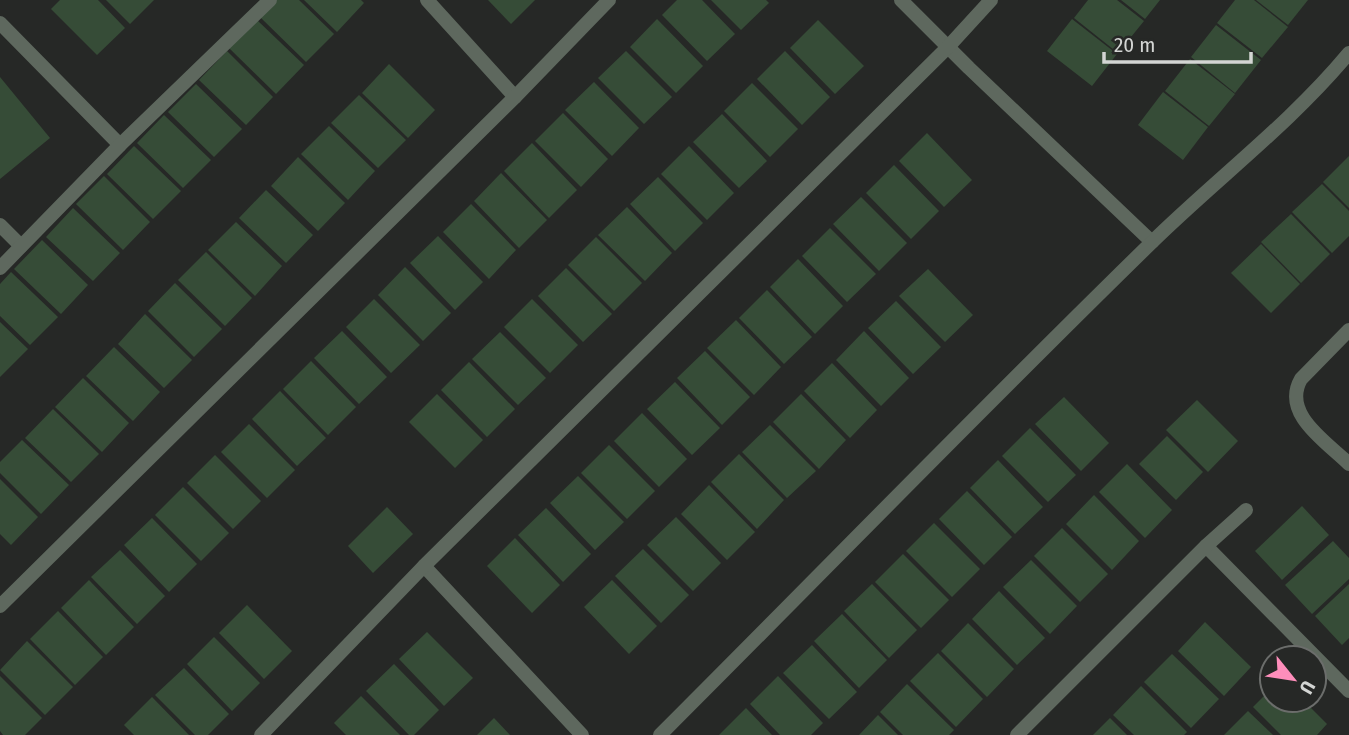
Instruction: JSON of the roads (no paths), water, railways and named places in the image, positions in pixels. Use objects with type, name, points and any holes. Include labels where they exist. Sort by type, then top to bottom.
[{"type":"street","points":[[0,268],[120,145],[270,0]]},
{"type":"street","points":[[427,0],[515,97]]},
{"type":"street","points":[[0,606],[515,97],[609,0]]},
{"type":"street","points":[[901,0],[1152,242]]},
{"type":"street","points":[[261,735],[424,566],[948,47],[991,0]]},
{"type":"street","points":[[0,23],[120,145]]},
{"type":"street","points":[[660,735],[1152,242],[1334,72],[1349,53]]},
{"type":"street","points":[[0,225],[21,247]]},
{"type":"street","points":[[1349,330],[1295,388],[1296,409],[1302,418],[1349,464]]},
{"type":"street","points":[[1017,735],[1245,510]]},
{"type":"street","points":[[1206,546],[1349,691]]},
{"type":"street","points":[[424,566],[582,735]]}]
